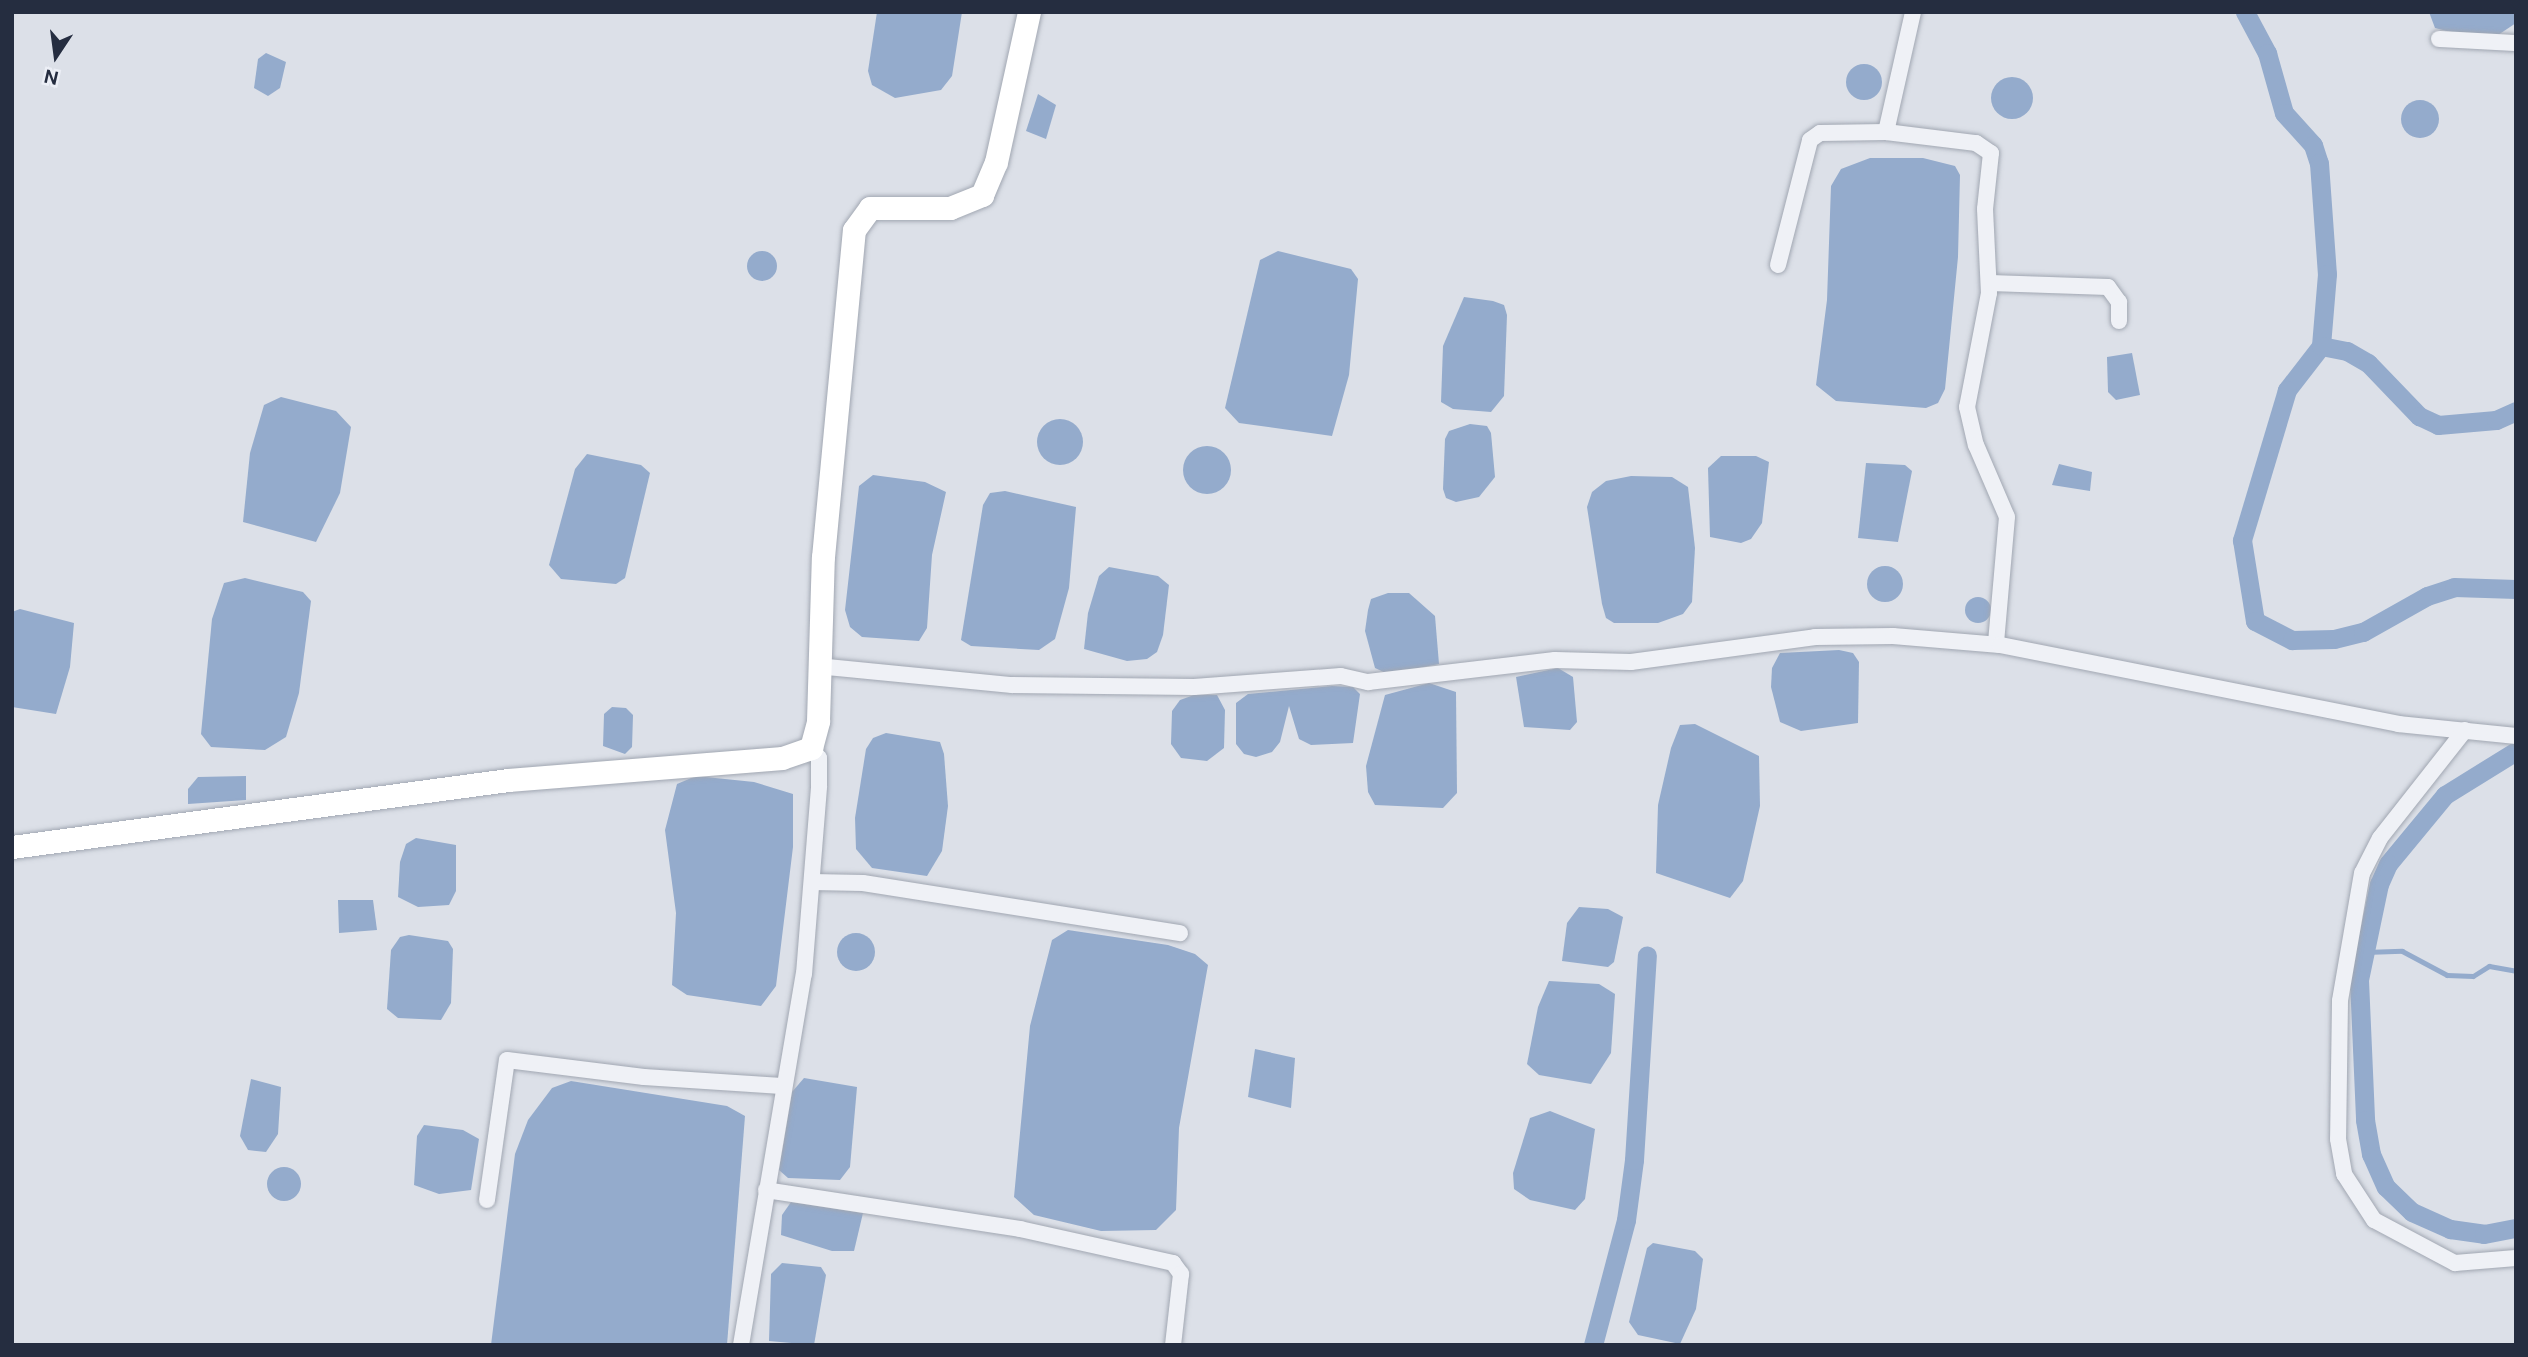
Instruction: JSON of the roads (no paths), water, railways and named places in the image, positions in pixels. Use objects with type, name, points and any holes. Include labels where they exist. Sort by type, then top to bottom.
[{"type":"street","points":[[811,748],[818,721],[817,666],[854,230],[870,208],[950,208],[982,195],[998,152],[1029,12]]},
{"type":"street","points":[[1886,132],[1913,12]]},
{"type":"street","points":[[2439,39],[2516,43]]},
{"type":"street","points":[[1777,265],[1810,140],[1829,130],[1886,132],[1976,143],[1991,153],[1985,209],[1990,283],[1967,407],[1976,446],[2007,517],[1996,644]]},
{"type":"street","points":[[1990,283],[2108,287],[2119,302],[2119,321]]},
{"type":"street","points":[[817,666],[1012,685],[1194,687],[1341,676],[1368,682],[1555,660],[1631,662],[1815,636],[1996,644],[2398,724],[2516,736]]},
{"type":"street","points":[[2465,730],[2380,838],[2362,873],[2340,1001],[2338,1139],[2344,1174],[2374,1220],[2455,1263],[2516,1258]]},
{"type":"street","points":[[12,846],[508,779],[782,758],[811,748]]},
{"type":"street","points":[[741,1345],[782,1087],[804,974],[813,882],[820,758],[811,748]]},
{"type":"street","points":[[813,882],[863,883],[1180,933]]},
{"type":"street","points":[[487,1200],[507,1060],[644,1077],[782,1087]]},
{"type":"street","points":[[766,1190],[1020,1229],[1173,1263],[1181,1275],[1173,1345]]},
{"type":"water","points":[[877,12],[962,12],[952,76],[941,90],[895,98],[872,85],[868,71]]},
{"type":"water","points":[[2429,12],[2516,12],[2516,23],[2498,35],[2451,32],[2435,28]]},
{"type":"water","points":[[266,53],[286,62],[280,88],[268,96],[254,88],[258,59]]},
{"type":"water","points":[[1864,64],[1877,69],[1882,82],[1877,95],[1864,100],[1851,95],[1846,82],[1851,69]]},
{"type":"water","points":[[2012,77],[2027,83],[2033,98],[2027,113],[2012,119],[1997,113],[1991,98],[1997,83]]},
{"type":"water","points":[[1038,94],[1056,105],[1046,139],[1026,131]]},
{"type":"water","points":[[2420,100],[2434,105],[2439,119],[2434,133],[2420,138],[2406,133],[2401,119],[2406,105]]},
{"type":"water","points":[[1870,158],[1923,158],[1955,166],[1960,175],[1958,257],[1945,389],[1938,403],[1926,408],[1836,401],[1816,385],[1827,300],[1831,186],[1841,169]]},
{"type":"water","points":[[762,251],[773,255],[777,266],[773,277],[762,281],[751,277],[747,266],[751,255]]},
{"type":"water","points":[[1278,251],[1351,269],[1358,279],[1349,375],[1332,436],[1239,423],[1225,408],[1260,260]]},
{"type":"water","points":[[1464,297],[1504,305],[1507,315],[1504,396],[1491,412],[1453,409],[1441,402],[1443,346]]},
{"type":"water","points":[[2132,353],[2140,395],[2116,400],[2108,392],[2107,357]]},
{"type":"water","points":[[281,397],[336,411],[351,427],[340,493],[316,542],[243,522],[250,453],[264,405]]},
{"type":"water","points":[[1060,419],[1076,426],[1083,442],[1076,458],[1060,465],[1044,458],[1037,442],[1044,426]]},
{"type":"water","points":[[1470,424],[1487,426],[1491,433],[1495,477],[1479,497],[1456,502],[1446,498],[1443,489],[1445,439],[1449,431]]},
{"type":"water","points":[[1207,446],[1224,453],[1231,470],[1224,487],[1207,494],[1190,487],[1183,470],[1190,453]]},
{"type":"water","points":[[587,454],[641,465],[650,473],[625,578],[616,584],[561,579],[549,565],[575,469]]},
{"type":"water","points":[[1721,456],[1756,456],[1769,462],[1762,523],[1751,539],[1741,543],[1710,537],[1708,468]]},
{"type":"water","points":[[1866,463],[1905,465],[1912,471],[1898,542],[1858,538]]},
{"type":"water","points":[[2059,464],[2092,472],[2090,491],[2052,485]]},
{"type":"water","points":[[873,475],[925,482],[946,492],[932,555],[927,628],[919,641],[862,637],[850,627],[845,610],[859,486]]},
{"type":"water","points":[[1631,476],[1672,477],[1688,487],[1695,548],[1692,602],[1683,614],[1658,623],[1614,623],[1606,618],[1602,604],[1587,507],[1592,492],[1606,481]]},
{"type":"water","points":[[1005,491],[1076,507],[1069,588],[1055,639],[1039,650],[971,646],[961,640],[983,505],[990,493]]},
{"type":"water","points":[[1885,566],[1897,572],[1903,584],[1897,596],[1885,602],[1873,596],[1867,584],[1873,572]]},
{"type":"water","points":[[1109,567],[1158,576],[1169,585],[1163,635],[1157,652],[1147,659],[1127,661],[1084,649],[1088,613],[1099,576]]},
{"type":"water","points":[[245,578],[303,592],[311,601],[299,693],[286,737],[265,750],[211,747],[201,734],[212,619],[224,583]]},
{"type":"water","points":[[1388,593],[1409,593],[1435,616],[1439,664],[1388,674],[1375,668],[1365,631],[1368,610],[1371,599]]},
{"type":"water","points":[[1978,597],[1987,601],[1991,610],[1987,619],[1978,623],[1969,619],[1965,610],[1969,601]]},
{"type":"water","points":[[20,609],[74,623],[70,667],[56,714],[12,707],[12,612]]},
{"type":"water","points":[[1839,650],[1853,653],[1859,662],[1858,723],[1801,731],[1780,722],[1771,687],[1772,668],[1780,653]]},
{"type":"water","points":[[1558,668],[1573,677],[1577,722],[1570,730],[1524,727],[1516,677]]},
{"type":"water","points":[[1429,683],[1456,692],[1457,793],[1443,808],[1375,805],[1368,792],[1366,766],[1385,695]]},
{"type":"water","points":[[1332,686],[1353,687],[1360,694],[1353,743],[1311,745],[1299,739],[1289,706],[1280,742],[1272,752],[1256,757],[1244,754],[1236,744],[1236,703],[1248,694]]},
{"type":"water","points":[[1194,695],[1217,695],[1225,710],[1224,748],[1207,761],[1181,758],[1171,744],[1172,711],[1180,700]]},
{"type":"water","points":[[612,707],[626,708],[633,715],[632,747],[625,754],[603,746],[604,714]]},
{"type":"water","points":[[1695,724],[1759,756],[1760,806],[1743,881],[1730,898],[1656,873],[1658,805],[1671,748],[1680,725]]},
{"type":"water","points":[[886,733],[940,742],[944,754],[948,806],[942,851],[927,876],[872,868],[856,849],[855,818],[866,749],[873,738]]},
{"type":"water","points":[[246,776],[246,800],[188,804],[188,789],[198,777]]},
{"type":"water","points":[[696,776],[754,782],[793,794],[793,847],[776,986],[761,1006],[687,995],[672,985],[676,913],[665,830],[677,784]]},
{"type":"water","points":[[416,838],[456,845],[456,891],[449,905],[418,907],[398,897],[400,862],[406,844]]},
{"type":"water","points":[[338,900],[373,900],[377,930],[339,933]]},
{"type":"water","points":[[1579,907],[1608,909],[1623,917],[1614,962],[1608,967],[1562,961],[1567,923]]},
{"type":"water","points":[[1068,930],[1168,945],[1195,954],[1208,965],[1179,1128],[1176,1210],[1156,1230],[1101,1231],[1034,1215],[1014,1197],[1030,1026],[1052,940]]},
{"type":"water","points":[[856,933],[869,939],[875,952],[869,965],[856,971],[843,965],[837,952],[843,939]]},
{"type":"water","points":[[409,935],[448,941],[453,949],[451,1003],[441,1020],[398,1018],[387,1009],[391,950],[400,937]]},
{"type":"water","points":[[1549,981],[1599,984],[1615,994],[1611,1053],[1591,1084],[1539,1075],[1527,1064],[1538,1007]]},
{"type":"water","points":[[1255,1049],[1295,1058],[1291,1108],[1248,1097]]},
{"type":"water","points":[[804,1078],[857,1087],[850,1167],[840,1180],[788,1178],[779,1170],[792,1092]]},
{"type":"water","points":[[251,1079],[281,1087],[278,1134],[266,1152],[248,1150],[240,1136]]},
{"type":"water","points":[[571,1081],[727,1106],[745,1116],[727,1345],[491,1345],[515,1154],[528,1120],[552,1088]]},
{"type":"water","points":[[1550,1111],[1595,1129],[1585,1199],[1575,1210],[1530,1200],[1514,1189],[1513,1173],[1530,1118]]},
{"type":"water","points":[[424,1125],[463,1130],[479,1139],[471,1190],[439,1194],[414,1185],[417,1136]]},
{"type":"water","points":[[284,1167],[296,1172],[301,1184],[296,1196],[284,1201],[272,1196],[267,1184],[272,1172]]},
{"type":"water","points":[[791,1202],[863,1213],[854,1251],[832,1251],[781,1235],[782,1215]]},
{"type":"water","points":[[1653,1243],[1695,1251],[1703,1259],[1696,1309],[1680,1344],[1638,1335],[1629,1322],[1647,1248]]},
{"type":"water","points":[[782,1263],[821,1267],[826,1275],[814,1345],[769,1341],[771,1274]]},
{"type":"waterway","points":[[2245,12],[2267,53],[2284,113],[2313,145],[2319,163],[2327,274],[2321,346],[2287,390],[2242,540],[2255,621],[2292,640],[2334,639],[2363,632],[2427,596],[2454,587],[2516,589]]},
{"type":"waterway","points":[[2321,346],[2347,351],[2368,363],[2419,416],[2438,425],[2496,420],[2516,411]]},
{"type":"waterway","points":[[2516,751],[2445,795],[2388,864],[2379,884],[2359,980],[2365,1120],[2371,1154],[2386,1187],[2412,1212],[2450,1229],[2484,1234],[2516,1228]]},
{"type":"waterway","points":[[2365,952],[2402,951],[2447,975],[2473,976],[2489,966],[2516,971]]},
{"type":"waterway","points":[[1593,1345],[1626,1220],[1634,1160],[1647,955]]}]
